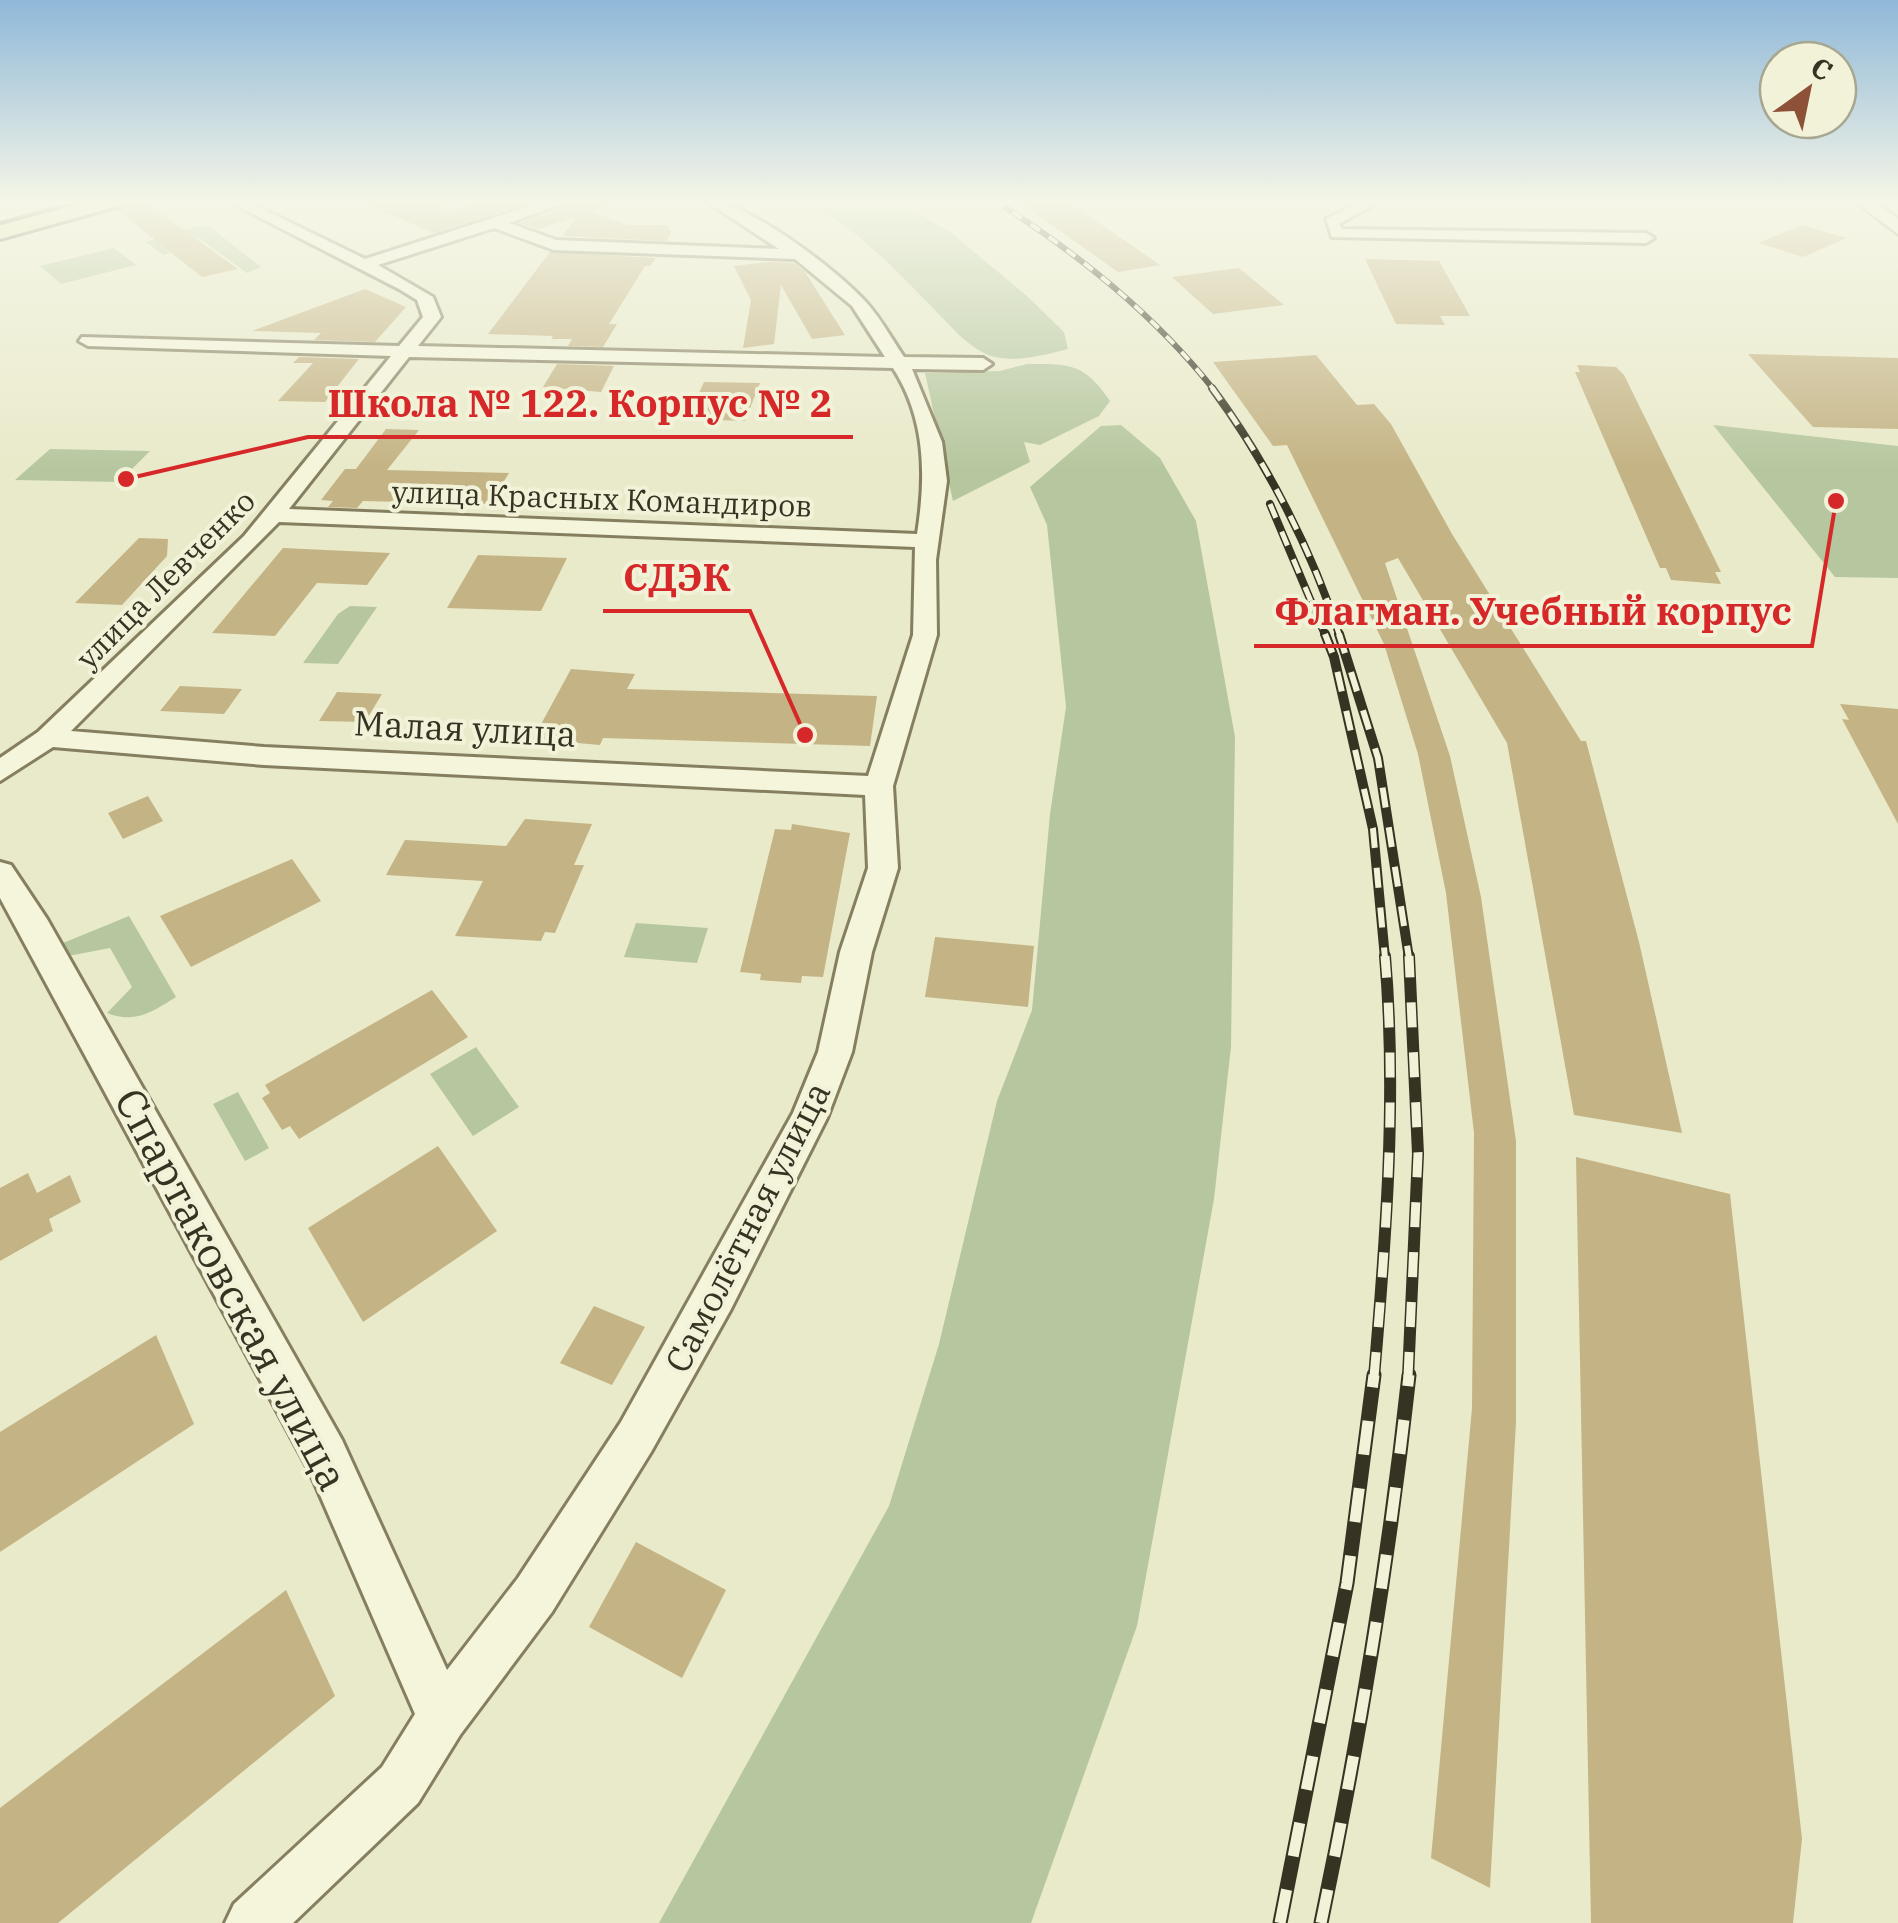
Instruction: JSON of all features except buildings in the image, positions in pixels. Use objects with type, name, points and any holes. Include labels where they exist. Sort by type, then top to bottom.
[{"type":"street","name":"улица Левченко","points":[[0,772],[48,738],[273,516],[432,317],[432,307],[425,298],[410,290]]},
{"type":"street","name":"Самолётная улица","points":[[253,1923],[400,1785],[442,1717],[535,1595],[636,1437],[809,1118],[835,1052],[856,952],[883,868],[878,786],[925,635],[924,560],[934,512],[932,442],[910,380],[858,303],[842,290]]},
{"type":"street","points":[[88,342],[983,364]]},
{"type":"street","name":"улица Красных Командиров","points":[[273,516],[928,541]]},
{"type":"street","name":"Малая улица","points":[[48,738],[264,756],[878,786]]},
{"type":"street","name":"Спартаковская улица","points":[[0,873],[36,928],[326,1456],[442,1717]]},
{"type":"green space","points":[[914,290],[1019,290],[1064,332],[1068,349],[1040,356],[1000,358],[982,352],[959,335]]},
{"type":"green space","points":[[1027,364],[1075,368],[1092,379],[1110,401],[1099,416],[1040,445],[1024,442],[1030,462],[953,501],[925,373],[1000,371]]},
{"type":"green space","points":[[1121,425],[1160,458],[1196,521],[1235,737],[1231,1047],[1214,1199],[1137,1626],[1031,1923],[659,1923],[889,1506],[939,1344],[997,1101],[1032,1010],[1050,814],[1066,707],[1047,525],[1030,487],[1101,426]]},
{"type":"green space","points":[[1713,425],[1898,446],[1898,578],[1835,577]]},
{"type":"green space","points":[[50,449],[150,451],[119,482],[15,480]]},
{"type":"green space","points":[[350,606],[377,607],[338,664],[303,663],[338,614]]},
{"type":"green space","points":[[129,916],[176,997],[135,1017],[107,1013],[132,987],[110,948],[68,956],[63,943]]},
{"type":"green space","points":[[636,923],[708,928],[697,963],[624,957]]},
{"type":"green space","points":[[476,1047],[519,1107],[473,1136],[430,1074]]},
{"type":"green space","points":[[238,1092],[269,1148],[245,1161],[213,1104]]},
{"type":"railway","points":[[1116,290],[1166,335],[1214,390]]},
{"type":"railway","points":[[1212,388],[1251,445],[1286,507],[1340,636]]},
{"type":"railway","points":[[1270,504],[1326,637]]},
{"type":"railway","points":[[1325,634],[1334,657],[1373,829],[1385,958]]},
{"type":"railway","points":[[1340,636],[1378,758],[1409,958]]},
{"type":"railway","points":[[1374,1377],[1390,1114],[1385,956]]},
{"type":"railway","points":[[1408,1377],[1418,1154],[1409,956]]},
{"type":"railway","points":[[1280,1923],[1347,1583],[1374,1375]]},
{"type":"railway","points":[[1321,1923],[1372,1650],[1409,1375]]},
{"type":"place","name":"Школа № 122. Корпус № 2","points":[[126,479]]},
{"type":"place","name":"Флагман. Учебный корпус","points":[[1836,501]]},
{"type":"place","name":"СДЭК","points":[[805,735]]}]
